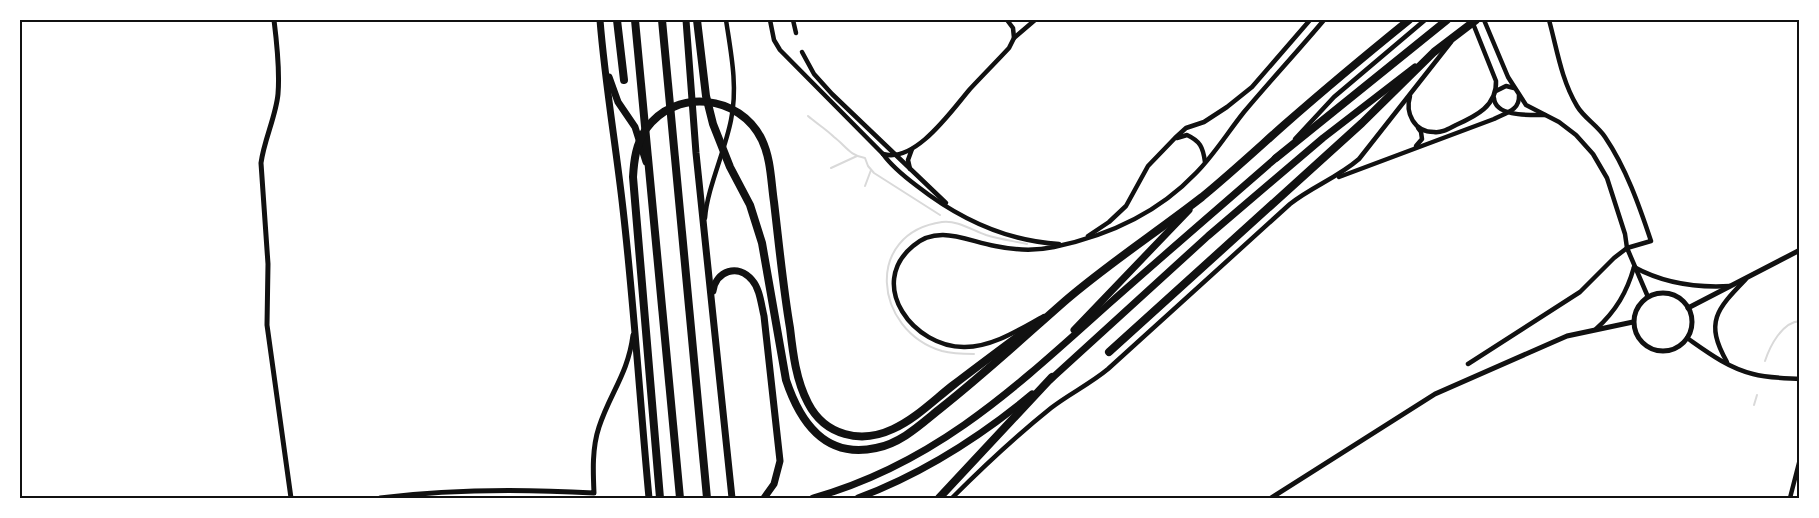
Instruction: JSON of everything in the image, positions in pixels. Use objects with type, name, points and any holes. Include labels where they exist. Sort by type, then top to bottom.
[{"type":"highway","points":[[617,20],[624,80]]},
{"type":"highway","points":[[635,20],[680,498]]},
{"type":"highway","points":[[662,20],[707,498]]},
{"type":"highway","points":[[697,20],[706,96],[713,124],[730,167],[750,205],[762,243],[786,380],[807,426],[819,436],[848,449],[863,450],[898,440],[978,379],[1064,302]]},
{"type":"highway","points":[[660,498],[633,186],[634,163],[639,140],[662,113],[672,107],[695,101],[718,103],[739,113],[756,130],[766,151],[794,359],[802,391],[814,414],[824,424],[846,435],[870,436],[905,423],[1203,196],[1335,80],[1409,20]]},
{"type":"highway","points":[[1276,158],[1447,20]]},
{"type":"highway","points":[[1109,352],[1362,123],[1434,52],[1476,20]]},
{"type":"highway","points":[[939,498],[1053,377]]},
{"type":"main road","points":[[600,20],[635,320],[649,495]]},
{"type":"main road","points":[[686,20],[696,153],[732,498]]},
{"type":"main road","points":[[602,51],[613,91],[631,119],[642,145],[651,182]]},
{"type":"main road","points":[[858,498],[929,467],[982,433],[1053,377],[1208,236],[1323,138],[1434,52]]},
{"type":"main road","points":[[813,498],[865,480],[926,451],[972,421],[1042,363],[1276,158]]},
{"type":"main road","points":[[1042,363],[1203,196]]},
{"type":"main road","points":[[712,306],[715,284],[726,272],[744,273],[751,278],[759,293],[764,316],[780,461],[774,484],[764,498]]},
{"type":"street","points":[[274,20],[278,44],[278,96],[263,147],[261,163],[268,264],[267,326],[291,498]]},
{"type":"street","points":[[704,230],[705,214],[731,120],[734,84],[726,20]]},
{"type":"street","points":[[770,20],[774,40],[780,50],[909,180],[953,210],[999,232],[1024,239],[1064,244]]},
{"type":"street","points":[[793,20],[796,33]]},
{"type":"street","points":[[1007,20],[1013,28],[1014,38]]},
{"type":"street","points":[[884,154],[896,156],[912,148],[940,125],[1009,48],[1014,38],[1035,20]]},
{"type":"street","points":[[1083,240],[1126,206],[1148,166],[1175,138],[1186,129],[1214,116],[1252,87],[1310,20]]},
{"type":"street","points":[[1046,315],[990,343],[964,348],[943,345],[918,330],[902,310],[895,296],[895,273],[900,260],[912,246],[936,235],[953,235],[1017,249],[1042,249],[1083,240],[1124,225],[1154,207],[1197,173],[1243,114],[1324,20]]},
{"type":"street","points":[[1276,158],[1334,97],[1425,20]]},
{"type":"street","points":[[1412,90],[1408,110],[1413,123],[1428,132],[1442,132],[1484,110],[1494,97],[1496,81],[1471,20]]},
{"type":"street","points":[[1484,20],[1496,50],[1526,105],[1548,116],[1576,135],[1593,154],[1608,178],[1627,248],[1648,297]]},
{"type":"street","points":[[1468,364],[1580,292],[1627,248],[1651,241],[1641,210],[1614,150],[1598,127],[1578,108],[1561,70],[1549,20]]},
{"type":"street","points":[[952,498],[982,468],[1050,409],[1108,369],[1290,204],[1304,193],[1341,174],[1359,159],[1458,33]]},
{"type":"street","points":[[802,52],[821,82],[953,210]]},
{"type":"street","points":[[1496,91],[1506,86],[1516,90]]},
{"type":"street","points":[[1326,182],[1487,122],[1516,108],[1520,100],[1519,95]]},
{"type":"street","points":[[1494,97],[1497,108],[1508,112],[1548,116]]},
{"type":"street","points":[[1411,150],[1422,139],[1417,126]]},
{"type":"street","points":[[1175,138],[1187,135],[1198,140],[1203,148],[1205,162]]},
{"type":"street","points":[[910,169],[908,160],[912,148]]},
{"type":"street","points":[[1688,308],[1800,250]]},
{"type":"street","points":[[1634,267],[1657,277],[1687,285],[1730,286]]},
{"type":"street","points":[[1596,328],[1619,304],[1634,267]]},
{"type":"street","points":[[1728,364],[1716,340],[1715,323],[1724,303],[1748,277]]},
{"type":"street","points":[[1659,293],[1670,294],[1680,299],[1688,308],[1692,323],[1687,338],[1679,346],[1669,350],[1652,349],[1639,339],[1634,322],[1637,308],[1648,297],[1659,293]]},
{"type":"street","points":[[380,498],[479,491],[594,493],[593,460],[598,430],[626,368],[635,320]]},
{"type":"street","points":[[1271,498],[1436,394],[1546,344],[1596,328],[1634,322]]},
{"type":"street","points":[[1687,338],[1728,364],[1751,374],[1800,379]]},
{"type":"street","points":[[1790,498],[1800,459]]},
{"type":"street","points":[[479,491],[481,498]]},
{"type":"waterway","points":[[808,116],[852,153],[865,158],[874,173],[940,215]]},
{"type":"waterway","points":[[831,168],[857,156]]},
{"type":"waterway","points":[[865,186],[871,170]]},
{"type":"waterway","points":[[974,354],[942,351],[919,340],[902,324],[891,304],[887,283],[890,262],[899,244],[917,230],[942,222],[959,224],[986,235],[1027,244]]},
{"type":"waterway","points":[[1765,361],[1782,330],[1800,321]]},
{"type":"waterway","points":[[1754,405],[1757,395]]}]
